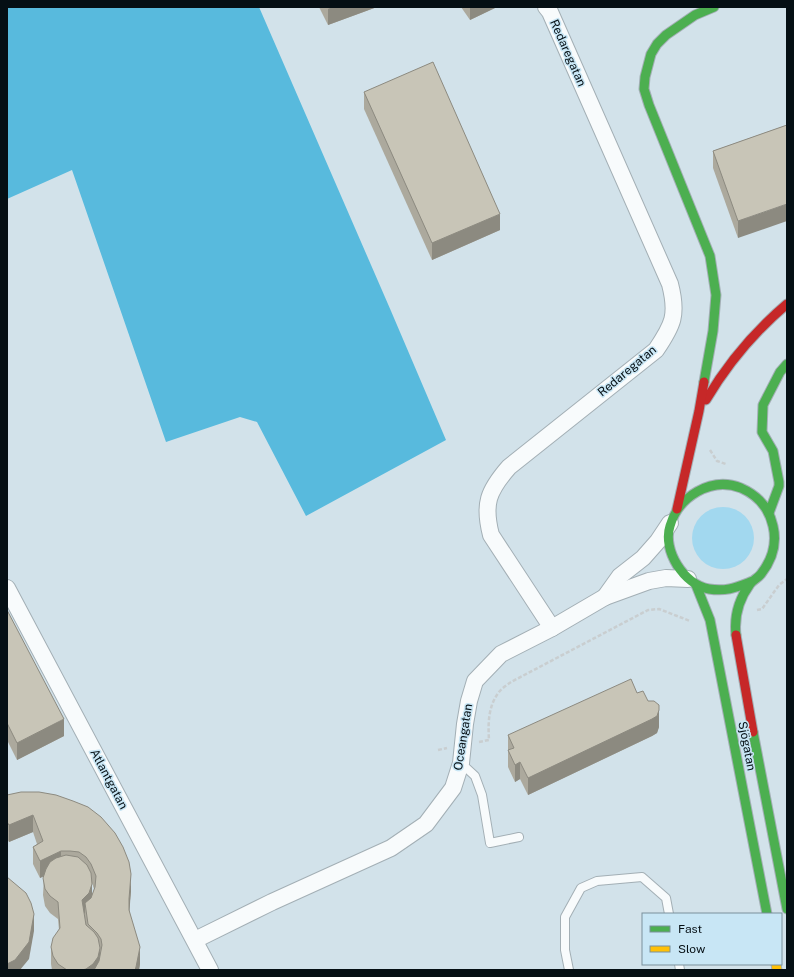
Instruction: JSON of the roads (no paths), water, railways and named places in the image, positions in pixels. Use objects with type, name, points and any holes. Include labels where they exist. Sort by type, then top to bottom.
[{"type":"highway","points":[[674,516],[689,495],[697,490],[724,484],[750,493],[758,498],[771,520],[775,542],[771,557],[760,575],[745,586],[729,591],[712,590],[692,582],[676,566],[671,554],[669,541],[674,516],[699,411],[713,331],[716,295],[710,256],[649,105],[644,89],[645,77],[650,54],[657,44],[666,35],[695,15],[714,7]]},
{"type":"highway","points":[[699,411],[719,377],[749,338],[787,304]]},
{"type":"highway","points":[[771,520],[779,482],[773,451],[762,432],[763,405],[780,372],[787,364]]},
{"type":"highway","name":"Sjögatan","points":[[752,581],[742,598],[736,615],[735,627],[738,654],[787,909]]},
{"type":"highway","name":"Sjögatan","points":[[692,582],[710,620],[767,913]]},
{"type":"street","name":"Redaregatan","points":[[546,7],[550,12],[670,284],[674,302],[673,320],[668,332],[656,350],[509,467],[496,481],[490,493],[487,507],[491,535],[552,628]]},
{"type":"street","points":[[771,520],[787,489]]},
{"type":"street","name":"Oceangatan","points":[[605,597],[620,576],[643,558],[658,541],[674,516]]},
{"type":"street","name":"Oceangatan","points":[[194,940],[272,902],[392,848],[426,824],[453,788],[461,763],[464,724],[475,681],[501,654],[552,628],[605,597],[649,581],[666,578],[692,582]]},
{"type":"street","name":"Atlantgatan","points":[[8,590],[210,970]]},
{"type":"lane","points":[[461,763],[475,776],[482,795],[490,843],[519,837]]},
{"type":"lane","points":[[569,970],[565,950],[565,918],[581,888],[597,880],[642,876],[666,898],[669,913]]}]
